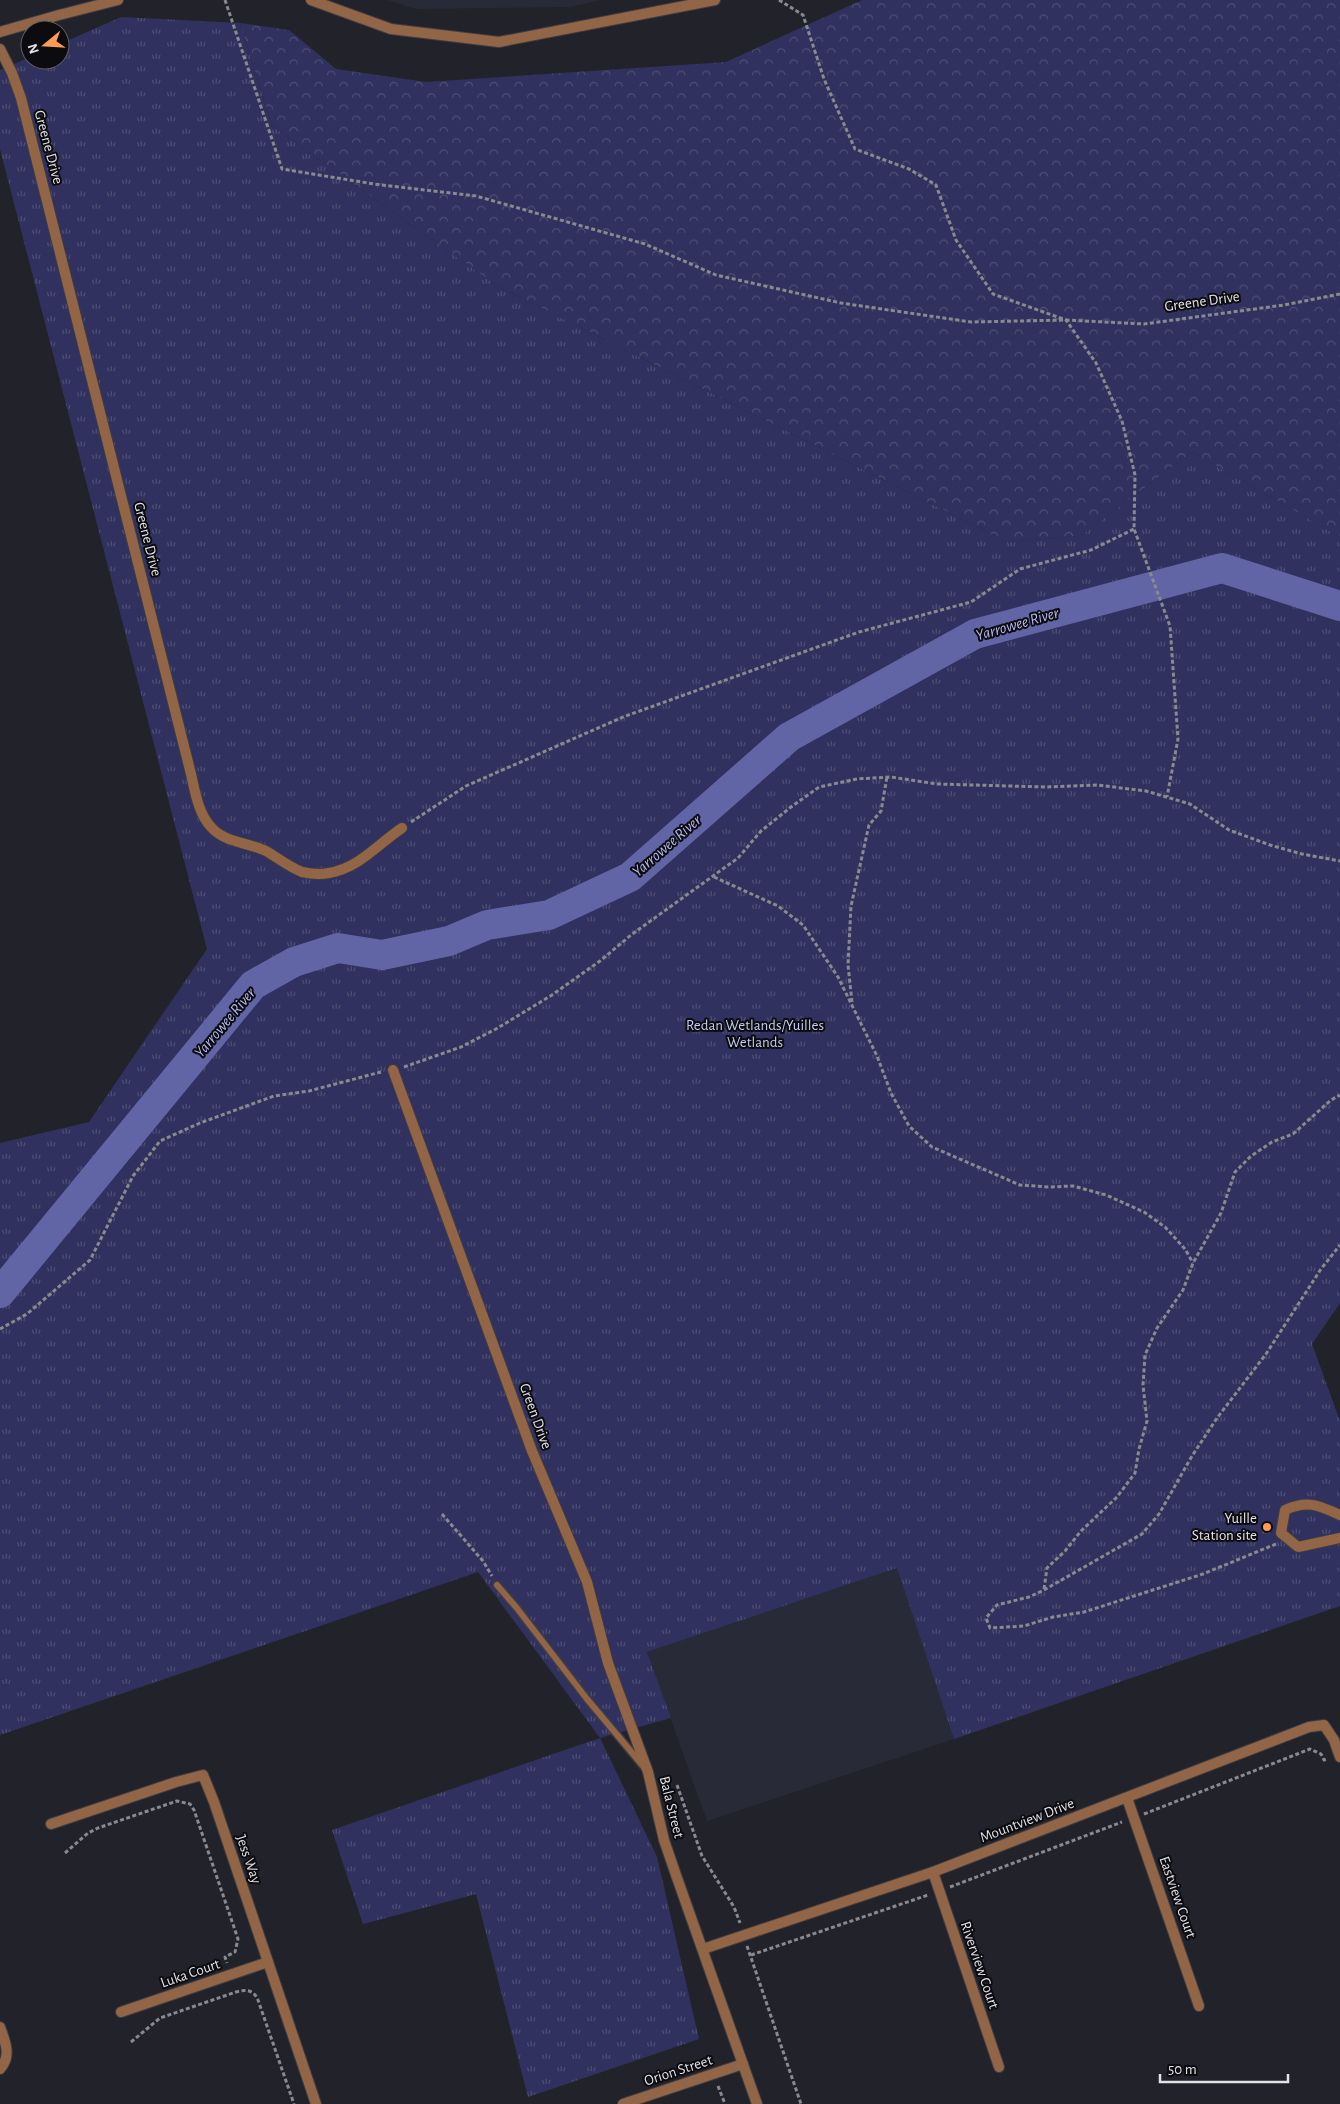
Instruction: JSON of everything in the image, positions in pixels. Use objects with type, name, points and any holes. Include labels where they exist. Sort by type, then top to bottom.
[{"type":"street","points":[[0,32],[59,14],[118,0]]},
{"type":"street","points":[[311,0],[391,29],[498,42],[715,0]]},
{"type":"street","name":"Greene Drive","points":[[0,49],[12,73],[21,98],[191,774],[205,819],[222,836],[260,849],[290,866],[314,874],[328,873],[354,864],[402,828]]},
{"type":"street","name":"Green Drive","points":[[393,1070],[532,1451],[587,1582],[608,1663],[648,1772]]},
{"type":"street","points":[[1340,1515],[1317,1504],[1298,1504],[1285,1510],[1281,1533],[1298,1547],[1340,1538]]},
{"type":"street","name":"Mountview Drive","points":[[703,1949],[933,1872],[1314,1726],[1324,1725],[1328,1728],[1340,1756]]},
{"type":"street","name":"Bala Street","points":[[648,1772],[664,1840],[757,2104]]},
{"type":"street","name":"Jess Way","points":[[51,1824],[176,1782],[203,1775],[214,1802],[316,2104]]},
{"type":"street","name":"Eastview Court","points":[[1127,1798],[1199,2006]]},
{"type":"street","name":"Riverview Court","points":[[933,1872],[999,2067]]},
{"type":"street","name":"Luka Court","points":[[121,2012],[268,1962]]},
{"type":"street","points":[[0,2027],[7,2051],[5,2062],[0,2069]]},
{"type":"street","name":"Orion Street","points":[[623,2104],[743,2064]]},
{"type":"lane","name":"Bala Street","points":[[497,1585],[587,1700],[648,1772]]},
{"type":"path","points":[[225,0],[282,169],[374,184],[476,196],[645,244],[716,275],[841,303],[971,322],[1066,320]]},
{"type":"path","points":[[779,0],[803,15],[824,78],[855,149],[908,169],[936,185],[956,240],[993,294],[1066,320],[1096,363],[1122,421],[1135,475],[1134,529],[1170,626],[1178,739],[1167,797]]},
{"type":"path","name":"Greene Drive","points":[[1066,320],[1144,324],[1284,305],[1340,294]]},
{"type":"path","points":[[402,828],[466,786],[623,717],[859,632],[971,602],[1020,569],[1091,550],[1134,529]]},
{"type":"path","points":[[853,1006],[848,965],[851,906],[864,846],[870,825],[881,812],[887,778]]},
{"type":"path","points":[[0,1329],[27,1314],[60,1288],[90,1260],[134,1176],[160,1141],[200,1123],[274,1096],[309,1091],[418,1063],[461,1047],[496,1029],[600,961],[654,918],[714,877],[738,858],[761,831],[791,806],[819,787],[857,779],[887,778],[937,784],[1046,786],[1097,784],[1146,791],[1190,804],[1229,830],[1302,854],[1340,861]]},
{"type":"path","points":[[714,877],[778,906],[803,925],[823,953],[853,1006],[877,1056],[891,1093],[909,1126],[932,1147],[1020,1185],[1074,1186],[1106,1195],[1144,1212],[1165,1227],[1185,1249],[1193,1263]]},
{"type":"path","points":[[1044,1590],[1048,1568],[1081,1531],[1116,1497],[1135,1473],[1147,1421],[1143,1385],[1145,1355],[1157,1328],[1183,1290],[1193,1263],[1221,1213],[1234,1172],[1251,1156],[1272,1142],[1293,1134],[1331,1100],[1340,1095]]},
{"type":"path","points":[[1289,1539],[1203,1574],[1084,1612],[1052,1617],[1024,1626],[990,1628],[986,1618],[996,1605],[1029,1597],[1044,1590],[1142,1534],[1159,1514],[1192,1456],[1217,1418],[1266,1354],[1340,1245]]},
{"type":"path","points":[[442,1514],[483,1561],[497,1585]]},
{"type":"path","points":[[751,1955],[939,1891],[1310,1749],[1321,1754],[1324,1760],[1340,1756]]},
{"type":"path","points":[[677,1785],[702,1856],[734,1907],[801,2104]]},
{"type":"path","points":[[65,1853],[95,1829],[177,1801],[190,1804],[194,1810],[238,1939],[235,1952],[225,1957],[236,1992]]},
{"type":"path","points":[[130,2042],[160,2018],[236,1992],[249,1991],[257,1996],[294,2104]]},
{"type":"shaded area","points":[[387,0],[600,0],[570,7],[417,9]]},
{"type":"shaded area","points":[[897,1568],[954,1739],[707,1821],[647,1652]]},
{"type":"green space","points":[[862,0],[1340,0],[1340,537],[1192,452],[1081,536],[1007,542],[496,285],[272,126],[240,23],[289,30],[336,69],[426,82],[726,62]]},
{"type":"green space","name":"Redan Wetlands/Yuilles Wetlands","points":[[121,17],[240,23],[272,126],[496,285],[1007,542],[1081,536],[1192,452],[1340,537],[1340,1303],[1312,1344],[1340,1421],[1340,1606],[954,1739],[897,1568],[647,1652],[671,1718],[600,1738],[478,1572],[0,1735],[0,1143],[89,1122],[207,949],[0,149],[0,70],[20,61],[20,70],[70,70],[70,40]]},
{"type":"green space","points":[[600,1738],[657,1857],[699,2039],[528,2097],[476,1894],[363,1924],[332,1830]]},
{"type":"waterway","name":"Yarrowee River","points":[[0,1293],[253,985],[294,962],[338,948],[382,955],[449,941],[487,925],[549,915],[630,877],[789,737],[975,634],[1222,568],[1340,606]]},
{"type":"place","name":"Yuille Station site","points":[[1267,1527]]}]
